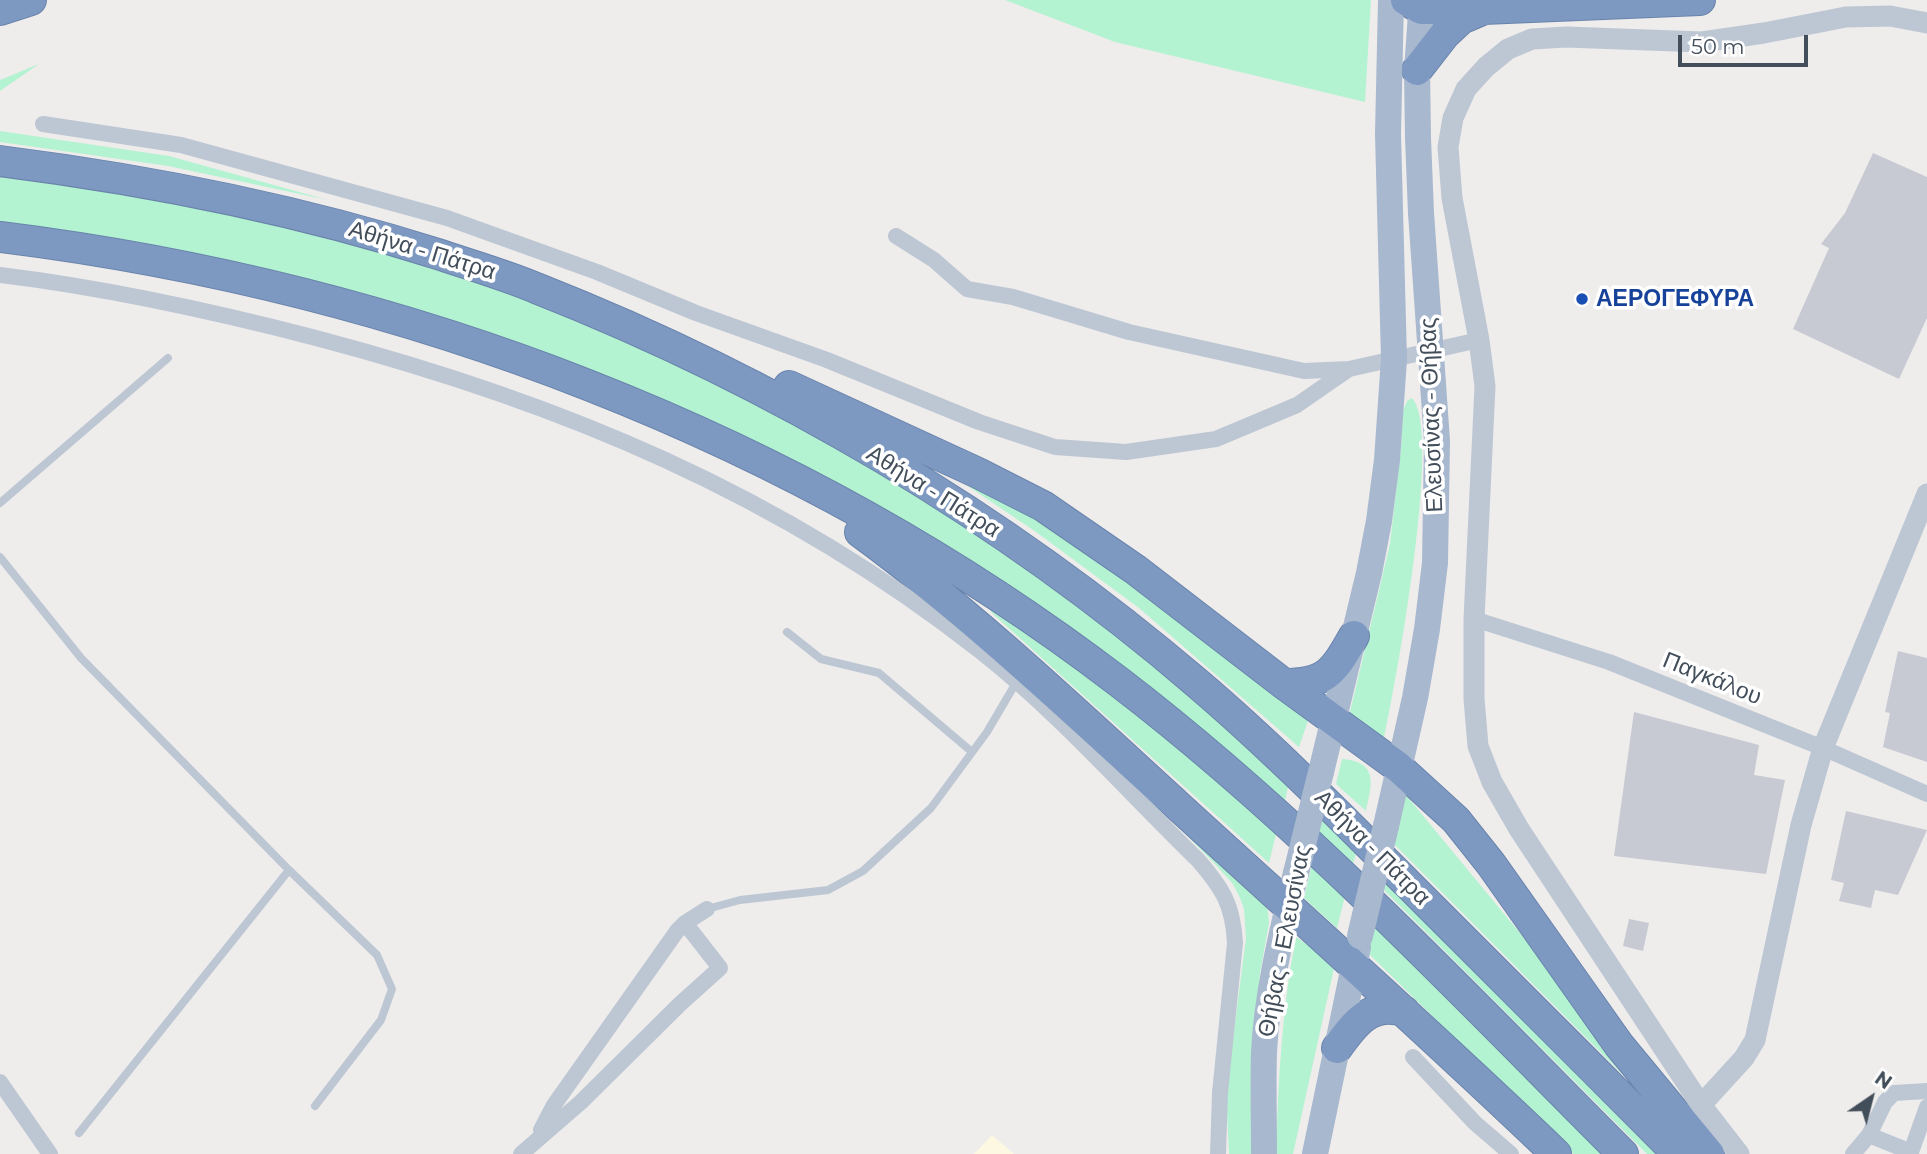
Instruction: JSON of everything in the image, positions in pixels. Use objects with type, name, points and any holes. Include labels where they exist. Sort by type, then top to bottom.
[{"type":"highway","points":[[0,10],[31,0]]},
{"type":"highway","points":[[1416,3],[1483,9],[1700,0]]},
{"type":"highway","points":[[1418,71],[1445,34],[1461,19],[1483,9]]},
{"type":"highway","name":"Αθήνα - Πάτρα","points":[[0,162],[140,181],[306,216],[386,238],[535,287],[743,381],[894,465],[980,519],[1110,613],[1195,681],[1267,745],[1678,1154]]},
{"type":"highway","name":"Αθήνα - Πάτρα","points":[[0,237],[129,256],[370,310],[596,387],[663,415],[866,517],[961,572],[1072,647],[1176,727],[1289,826],[1408,939],[1623,1154]]},
{"type":"highway","points":[[535,287],[691,342],[954,461],[1042,506],[1136,570],[1398,768],[1451,813],[1491,864],[1619,1045],[1709,1154]]},
{"type":"highway","points":[[775,469],[952,602],[1288,907],[1357,950],[1404,1011],[1556,1154]]},
{"type":"highway","points":[[1284,684],[1306,684],[1323,677],[1338,663],[1354,636]]},
{"type":"highway","points":[[1337,1048],[1365,1015],[1379,1009],[1404,1011]]},
{"type":"main road","name":"Ελευσίνας - Θήβας","points":[[1321,772],[1379,521],[1387,460],[1394,359],[1388,134],[1391,0]]},
{"type":"main road","name":"Ελευσίνας - Θήβας","points":[[1357,950],[1417,686],[1434,563],[1437,442],[1421,213],[1416,3]]},
{"type":"main road","name":"Θήβας - Ελευσίνας","points":[[1264,1154],[1264,1052],[1267,1020],[1288,907],[1321,772]]},
{"type":"main road","points":[[1315,1154],[1357,950]]},
{"type":"street","points":[[1740,1154],[1701,1105],[1519,829],[1492,782],[1478,746],[1474,699],[1474,619],[1485,386],[1452,198],[1448,147],[1453,118],[1466,89],[1486,66],[1508,49],[1532,39],[1566,37],[1702,42],[1846,17],[1890,16],[1927,23]]},
{"type":"street","points":[[43,124],[181,145],[447,218],[827,360],[979,422],[1055,447],[1126,452],[1216,439],[1297,405],[1349,369]]},
{"type":"street","points":[[897,236],[934,260],[967,289],[1013,298],[1129,332],[1304,371],[1349,369],[1479,340]]},
{"type":"street","points":[[0,275],[118,293],[283,330],[415,366],[552,411],[669,461],[771,511],[873,573],[1017,681],[1217,882],[1228,901],[1234,920],[1235,943],[1220,1093],[1218,1154]]},
{"type":"street","points":[[1701,1105],[1744,1058],[1755,1040],[1801,824],[1823,748],[1927,494]]},
{"type":"street","name":"Παγκάλου","points":[[1474,619],[1609,662],[1823,748],[1927,794]]},
{"type":"street","points":[[535,1140],[554,1105],[677,931],[708,909]]},
{"type":"street","points":[[521,1154],[581,1102],[720,968],[685,923]]},
{"type":"street","points":[[1413,1057],[1475,1124],[1511,1154]]},
{"type":"street","points":[[0,1082],[50,1154]]},
{"type":"street","points":[[1853,1154],[1869,1135],[1885,1102],[1894,1093],[1927,1091]]},
{"type":"street","points":[[1869,1135],[1911,1152],[1927,1107]]},
{"type":"lane","points":[[0,503],[168,358]]},
{"type":"lane","points":[[0,557],[81,657],[289,870],[377,955],[392,989],[381,1020],[315,1106]]},
{"type":"lane","points":[[787,632],[821,659],[879,673],[972,752]]},
{"type":"lane","points":[[708,909],[740,900],[828,890],[863,871],[931,808],[972,752],[1017,681]]},
{"type":"lane","points":[[79,1133],[289,870]]},
{"type":"shaded area","points":[[992,1135],[1014,1154],[974,1154]]},
{"type":"green space","points":[[1005,0],[1371,0],[1365,102],[1115,42]]},
{"type":"green space","points":[[39,64],[0,91],[0,80]]},
{"type":"green space","points":[[0,131],[169,156],[328,200],[168,166],[0,142]]},
{"type":"green space","points":[[0,174],[223,210],[384,250],[531,299],[737,392],[887,474],[974,530],[1143,654],[1289,783],[1284,805],[1220,748],[666,403],[0,225]]},
{"type":"green space","points":[[1412,398],[1420,420],[1420,507],[1406,617],[1384,739],[1349,716],[1390,544],[1403,411],[1407,401]]},
{"type":"green space","points":[[953,476],[1039,513],[1310,715],[1299,747],[1139,608],[1036,532]]},
{"type":"green space","points":[[992,605],[1150,723],[1277,830],[1269,863],[993,614],[989,609]]},
{"type":"green space","points":[[1092,739],[1262,898],[1268,911],[1269,923],[1260,973],[1255,1035],[1256,1154],[1229,1154],[1226,1092],[1246,938],[1244,909],[1240,898],[1233,884],[1214,863]]},
{"type":"green space","points":[[1342,759],[1362,765],[1370,776],[1366,811],[1336,784]]},
{"type":"green space","points":[[1401,789],[1567,990],[1640,1092],[1393,843]]},
{"type":"green space","points":[[1323,815],[1357,849],[1352,868],[1318,836]]},
{"type":"green space","points":[[1313,860],[1346,892],[1337,928],[1304,898]]},
{"type":"green space","points":[[1384,881],[1656,1154],[1647,1154],[1382,888]]},
{"type":"green space","points":[[1374,920],[1603,1154],[1573,1154],[1366,951]]},
{"type":"green space","points":[[1296,937],[1335,964],[1293,1154],[1276,1154],[1282,1045]]},
{"type":"building","points":[[1873,153],[1927,177],[1927,318],[1899,379],[1793,329],[1829,248],[1821,244],[1845,213]]},
{"type":"building","points":[[1898,651],[1927,658],[1927,762],[1883,747],[1890,713],[1885,712]]},
{"type":"building","points":[[1634,712],[1759,745],[1754,775],[1785,780],[1766,874],[1614,856]]},
{"type":"building","points":[[1846,811],[1927,830],[1898,895],[1875,890],[1871,908],[1839,901],[1844,883],[1831,880]]},
{"type":"building","points":[[1629,919],[1649,923],[1643,951],[1623,946]]},
{"type":"place","name":"ΑΕΡΟΓΕΦΥΡΑ","points":[[1582,299]]}]
